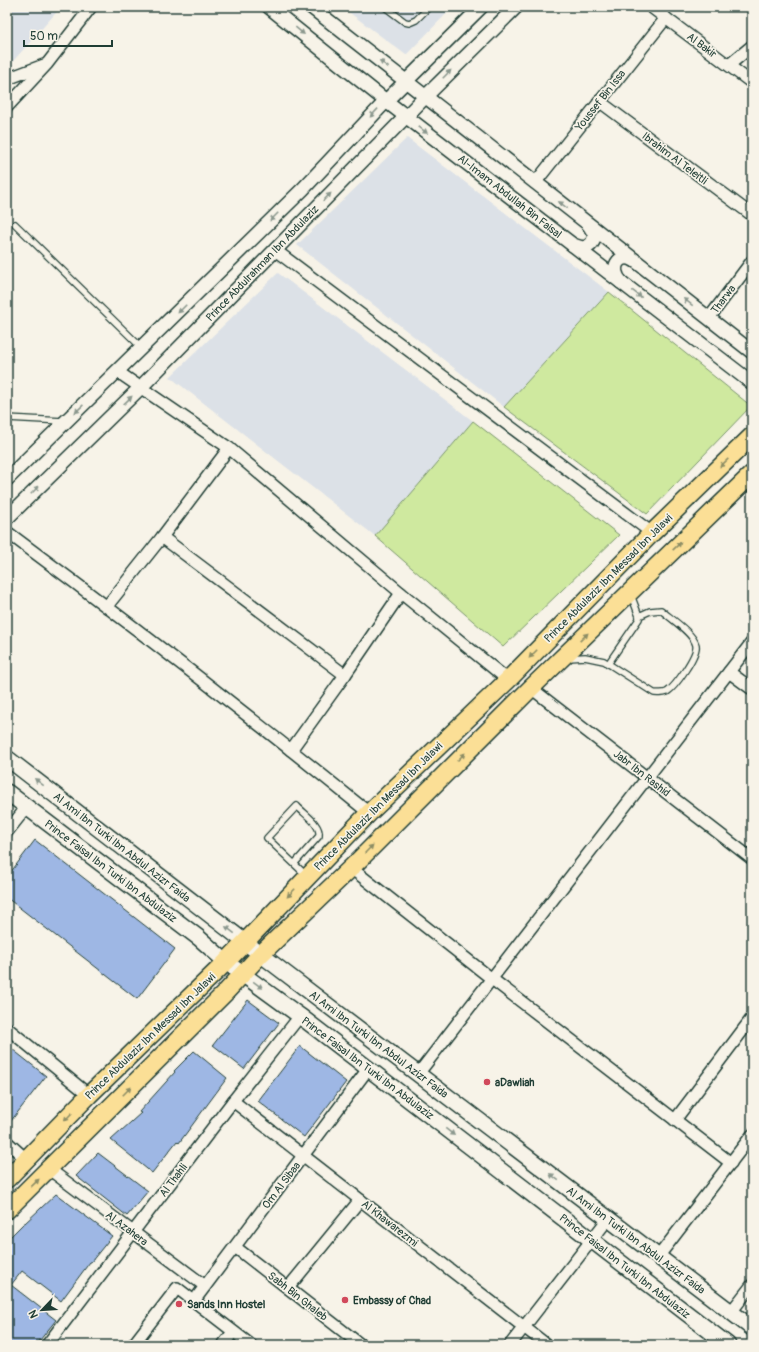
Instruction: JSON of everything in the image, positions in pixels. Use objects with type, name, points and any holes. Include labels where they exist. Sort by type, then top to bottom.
[{"type":"main road","name":"Prince Abdulaziz Ibn Messad Ibn Jalawi","points":[[7,1179],[90,1095],[226,962],[369,813],[508,680],[652,533],[752,436]]},
{"type":"main road","name":"Prince Abdulaziz Ibn Messad Ibn Jalawi","points":[[7,1210],[261,954],[351,868],[531,688],[752,474]]},
{"type":"main road","name":"Al Ami Ibn Turki Ibn Abdul Azizr Faida","points":[[7,758],[245,942],[752,1328]]},
{"type":"main road","name":"Prince Faisal Ibn Turki Ibn Abdulaziz","points":[[7,792],[26,808],[199,938],[226,962],[300,1016],[728,1345]]},
{"type":"street","points":[[7,107],[47,64],[91,7]]},
{"type":"street","name":"Al-Imam Abdullah Bin Faisal","points":[[269,7],[386,101],[752,383]]},
{"type":"street","name":"Prince Abdulrahman Ibn Abdulaziz","points":[[7,480],[303,189],[386,101],[481,7]]},
{"type":"street","name":"Prince Abdulrahman Ibn Abdulaziz","points":[[7,518],[141,387],[406,116],[516,7]]},
{"type":"street","name":"Al Bakir","points":[[652,7],[752,83]]},
{"type":"street","points":[[313,8],[752,352]]},
{"type":"street","name":"Youssef Bin Issa","points":[[535,183],[666,18]]},
{"type":"street","points":[[729,65],[752,46]]},
{"type":"street","points":[[7,78],[47,64]]},
{"type":"street","name":"Ibrahim Al Teleitli","points":[[599,101],[752,215]]},
{"type":"street","points":[[573,245],[582,248],[589,246],[593,242],[594,233],[592,228],[586,223]]},
{"type":"street","points":[[275,250],[652,533]]},
{"type":"street","points":[[621,282],[615,273],[617,263],[621,259],[626,258],[634,260]]},
{"type":"street","name":"Tharwa","points":[[709,318],[752,261]]},
{"type":"street","points":[[118,372],[229,448],[401,593],[508,680]]},
{"type":"street","points":[[107,606],[162,537],[229,448]]},
{"type":"street","points":[[7,532],[107,606],[292,750],[369,813]]},
{"type":"street","points":[[162,537],[345,675]]},
{"type":"street","points":[[292,750],[401,593]]},
{"type":"street","points":[[418,1074],[752,642]]},
{"type":"street","points":[[729,672],[752,689]]},
{"type":"street","name":"Jabr Ibn Rashid","points":[[531,688],[752,859]]},
{"type":"street","points":[[7,832],[26,808]]},
{"type":"street","points":[[351,868],[492,979],[731,1163]]},
{"type":"street","name":"Al Thahli","points":[[47,1345],[233,1101],[300,1016]]},
{"type":"street","points":[[675,1120],[752,1018]]},
{"type":"street","points":[[7,1028],[90,1095]]},
{"type":"street","name":"Om Al Sibaa","points":[[194,1301],[368,1069]]},
{"type":"street","name":"Al Khawarezmi","points":[[233,1101],[547,1345]]},
{"type":"street","points":[[658,1257],[752,1135]]},
{"type":"street","points":[[7,1142],[27,1160]]},
{"type":"street","name":"Al Azahera","points":[[49,1169],[205,1286]]},
{"type":"street","points":[[288,1288],[360,1200]]},
{"type":"street","points":[[510,1345],[608,1219]]},
{"type":"street","name":"Sabh Bin Ghaleb","points":[[234,1247],[361,1345]]},
{"type":"street","points":[[731,1312],[752,1285]]},
{"type":"street","points":[[133,1345],[177,1288],[251,1345]]},
{"type":"street","points":[[223,1345],[234,1332]]},
{"type":"lane","points":[[385,7],[405,22],[409,23],[416,20],[429,7]]},
{"type":"lane","points":[[16,224],[142,348]]},
{"type":"lane","points":[[7,418],[66,421]]},
{"type":"lane","points":[[608,664],[638,621],[639,616],[630,592]]},
{"type":"lane","points":[[562,658],[594,658],[608,664],[654,693],[661,694],[666,692],[673,687],[692,659],[696,651],[694,640],[661,610],[650,611],[639,616]]},
{"type":"lane","points":[[295,863],[319,836],[320,831],[297,806],[267,838],[308,876]]},
{"type":"shaded area","points":[[7,7],[61,7],[7,68]]},
{"type":"shaded area","points":[[342,7],[453,7],[406,55]]},
{"type":"shaded area","points":[[407,138],[609,292],[504,407],[297,245]]},
{"type":"shaded area","points":[[278,273],[473,421],[375,536],[170,377]]},
{"type":"green space","points":[[609,292],[751,406],[647,514],[504,407]]},
{"type":"green space","points":[[473,421],[619,535],[503,647],[375,536]]},
{"type":"building","points":[[35,840],[175,949],[137,999],[7,898],[7,877]]},
{"type":"building","points":[[248,1000],[279,1023],[244,1069],[213,1045]]},
{"type":"building","points":[[7,1045],[46,1076],[7,1126]]},
{"type":"building","points":[[300,1046],[346,1082],[304,1137],[258,1101]]},
{"type":"building","points":[[194,1051],[227,1078],[179,1143],[177,1141],[152,1173],[111,1140],[141,1113],[139,1112],[175,1072],[174,1071]]},
{"type":"building","points":[[98,1153],[148,1191],[127,1216],[76,1176]]},
{"type":"building","points":[[56,1194],[112,1236],[90,1262],[61,1301],[22,1271],[11,1285],[56,1320],[36,1345],[7,1345],[7,1240]]},
{"type":"place","name":"aDawliah","points":[[487,1082]]},
{"type":"place","name":"Embassy of Chad","points":[[345,1300]]},
{"type":"place","name":"Sands Inn Hostel","points":[[179,1304]]}]
